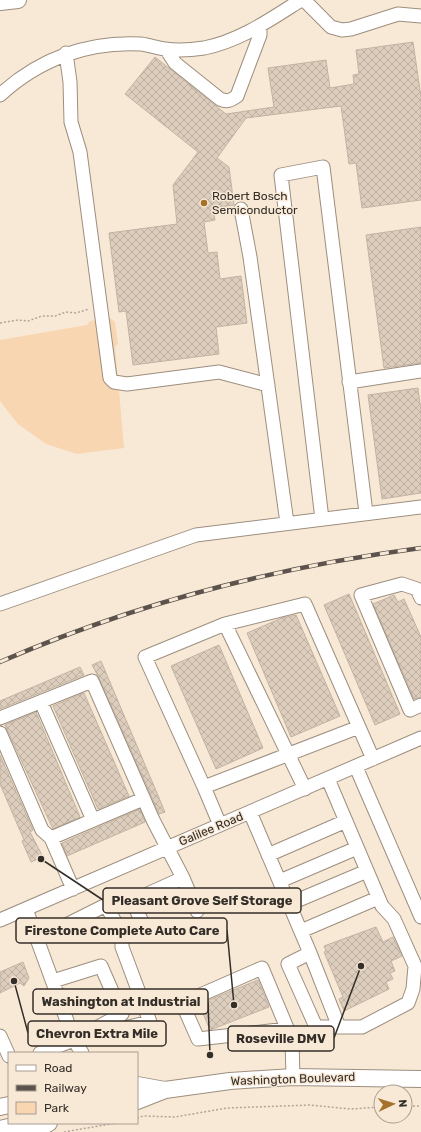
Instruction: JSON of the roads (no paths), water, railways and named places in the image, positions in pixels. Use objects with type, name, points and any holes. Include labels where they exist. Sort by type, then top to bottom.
[{"type":"main road","points":[[0,2],[18,0]]},
{"type":"main road","name":"Washington Boulevard","points":[[138,1101],[165,1090],[230,1081],[293,1078],[421,1079]]},
{"type":"main road","name":"Washington Boulevard","points":[[138,1085],[165,1090]]},
{"type":"main road","points":[[0,1129],[22,1124]]},
{"type":"main road","points":[[31,1132],[46,1124]]},
{"type":"street","points":[[0,94],[23,76],[66,53],[79,49],[120,44],[143,44],[166,49],[186,50],[205,48],[260,27],[302,0],[331,27],[342,30],[352,29],[398,14],[421,16]]},
{"type":"street","points":[[166,49],[175,64],[225,102],[237,96],[260,35],[260,27]]},
{"type":"street","points":[[66,53],[70,82],[71,122],[80,152],[110,378],[114,382],[127,384],[219,372],[268,385]]},
{"type":"street","points":[[322,519],[281,174],[323,167],[366,513]]},
{"type":"street","points":[[241,209],[250,257],[287,523]]},
{"type":"street","points":[[349,382],[421,372]]},
{"type":"street","points":[[0,604],[196,535],[421,506]]},
{"type":"street","points":[[421,598],[417,589],[402,584],[361,595],[410,710],[421,705]]},
{"type":"street","points":[[220,825],[144,657],[225,624],[305,604],[373,759]]},
{"type":"street","points":[[225,624],[305,789]]},
{"type":"street","points":[[0,718],[92,681],[143,799],[197,910]]},
{"type":"street","points":[[41,702],[93,820]]},
{"type":"street","points":[[204,787],[359,727]]},
{"type":"street","points":[[0,734],[42,830],[51,838],[73,889]]},
{"type":"street","name":"Galilee Road","points":[[0,920],[421,738]]},
{"type":"street","points":[[356,767],[421,917]]},
{"type":"street","points":[[310,953],[288,964],[316,1027],[362,1027],[408,1002],[413,989],[415,966],[394,920],[382,906],[378,898],[328,778]]},
{"type":"street","points":[[51,838],[143,799]]},
{"type":"street","points":[[250,812],[290,904],[339,1026]]},
{"type":"street","points":[[268,855],[346,821]]},
{"type":"street","points":[[280,881],[357,848]]},
{"type":"street","points":[[290,904],[367,871]]},
{"type":"street","points":[[143,924],[132,901],[182,878]]},
{"type":"street","points":[[301,931],[378,898]]},
{"type":"street","points":[[38,939],[106,906],[122,935],[122,947],[150,1022],[74,1040]]},
{"type":"street","points":[[26,909],[74,1040],[81,1052]]},
{"type":"street","points":[[43,1052],[74,1040],[122,1014],[101,966],[53,981]]},
{"type":"street","points":[[287,1029],[198,1039],[182,1003],[262,968],[292,1040],[293,1078]]},
{"type":"street","points":[[0,1036],[8,1054]]},
{"type":"railway","points":[[0,662],[50,641],[102,622],[206,590],[313,566],[421,548]]},
{"type":"place","name":"Robert Bosch Semiconductor","points":[[204,203]]},
{"type":"place","name":"Pleasant Grove Self Storage","points":[[41,859]]},
{"type":"place","name":"Roseville DMV","points":[[361,966]]},
{"type":"place","name":"Chevron Extra Mile","points":[[14,981]]},
{"type":"place","name":"Firestone Complete Auto Care","points":[[234,1005]]},
{"type":"place","name":"Washington at Industrial","points":[[210,1055]]}]
